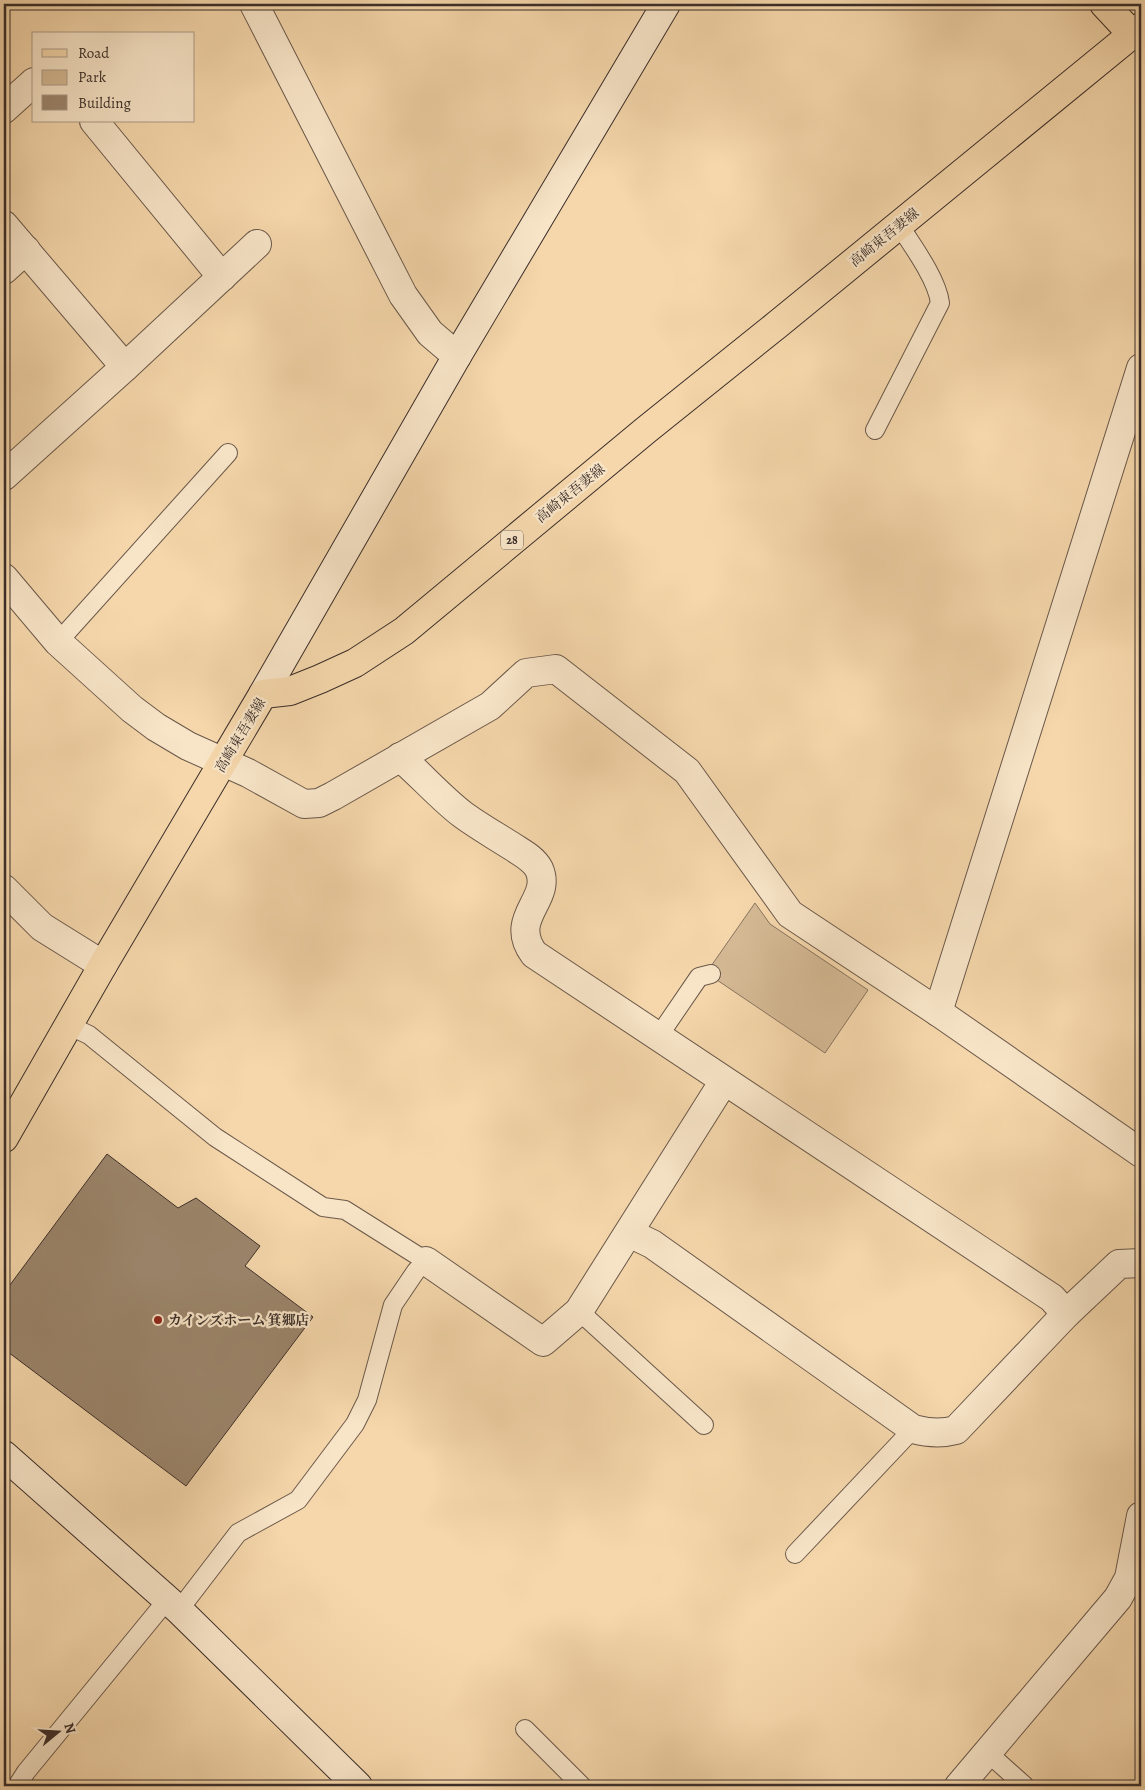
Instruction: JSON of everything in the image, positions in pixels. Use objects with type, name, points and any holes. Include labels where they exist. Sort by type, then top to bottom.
[{"type":"main road","points":[[1104,4],[1137,30]]},
{"type":"main road","points":[[1124,4],[1137,30]]},
{"type":"main road","name":"高崎東吾妻線","points":[[4,1138],[262,694],[290,690],[320,679],[355,663],[404,631],[638,437],[1137,30]]},
{"type":"street","points":[[254,4],[403,295],[430,333],[456,356]]},
{"type":"street","points":[[262,694],[456,356],[666,4]]},
{"type":"street","points":[[4,109],[32,84]]},
{"type":"street","points":[[95,122],[222,277]]},
{"type":"street","points":[[4,226],[125,366]]},
{"type":"street","points":[[4,476],[257,244]]},
{"type":"street","points":[[4,270],[26,250]]},
{"type":"street","points":[[938,1012],[1141,368]]},
{"type":"street","points":[[4,578],[58,642],[132,709],[156,727],[188,746],[248,773],[304,804],[319,802],[333,796],[490,706],[526,672],[556,669],[687,771],[790,914],[938,1012],[1141,1153]]},
{"type":"street","points":[[400,757],[462,814],[529,858],[539,868],[542,884],[527,917],[525,935],[529,948],[534,954],[1052,1298],[1066,1314]]},
{"type":"street","points":[[4,889],[42,927],[103,965]]},
{"type":"street","points":[[426,1261],[543,1342],[579,1311],[724,1081]]},
{"type":"street","points":[[629,1233],[652,1244],[913,1429],[925,1432],[944,1433],[956,1430],[1066,1314],[1119,1264],[1141,1263]]},
{"type":"street","points":[[4,1455],[173,1605],[358,1786]]},
{"type":"street","points":[[959,1786],[1118,1598],[1129,1578],[1141,1516]]},
{"type":"lane","points":[[875,430],[940,303],[939,292],[899,225]]},
{"type":"lane","points":[[58,642],[228,453]]},
{"type":"lane","points":[[658,1037],[699,977],[711,974]]},
{"type":"lane","points":[[18,1786],[26,1772],[238,1533],[298,1500],[356,1424],[367,1400],[393,1305],[416,1271],[426,1261],[345,1210],[323,1207],[215,1137],[89,1035],[68,1026]]},
{"type":"lane","points":[[579,1311],[704,1425]]},
{"type":"lane","points":[[795,1554],[913,1429]]},
{"type":"lane","points":[[525,1729],[582,1786]]},
{"type":"lane","points":[[988,1753],[1025,1786]]},
{"type":"green space","points":[[755,903],[770,924],[868,990],[825,1053],[717,980],[708,981],[672,1030],[709,969]]},
{"type":"building","name":"カインズホーム 箕郷店","points":[[107,1154],[178,1208],[196,1198],[260,1246],[245,1266],[313,1317],[186,1486],[4,1349],[4,1323],[9,1317],[4,1313],[4,1293]]},
{"type":"place","name":"カインズホーム 箕郷店","points":[[158,1320]]}]
